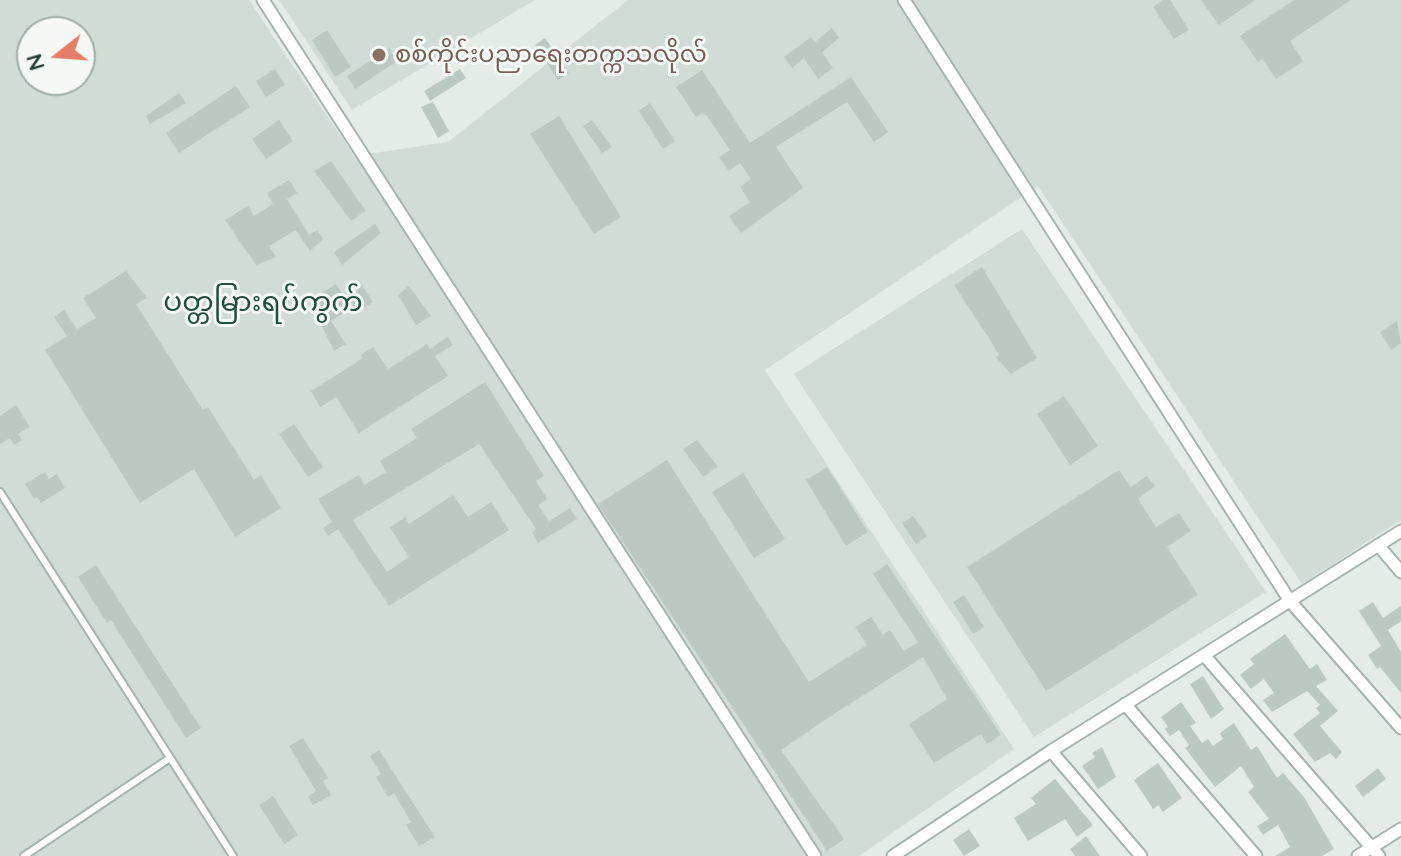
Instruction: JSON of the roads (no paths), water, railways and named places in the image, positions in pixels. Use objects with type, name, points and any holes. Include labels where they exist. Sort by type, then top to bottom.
[{"type":"street","points":[[263,0],[815,856]]},
{"type":"street","points":[[904,0],[1290,601],[1401,728]]},
{"type":"street","points":[[893,856],[1051,751],[1401,531]]},
{"type":"street","points":[[1378,545],[1401,572]]},
{"type":"street","points":[[1204,655],[1376,852]]},
{"type":"street","points":[[1125,704],[1256,856]]},
{"type":"street","points":[[1051,751],[1141,856]]},
{"type":"street","points":[[1358,856],[1376,852],[1401,829]]},
{"type":"lane","points":[[0,492],[233,856]]},
{"type":"lane","points":[[24,856],[170,758]]},
{"type":"place","name":"စစ်ကိုင်းပညာရေးတက္ကသလိုလ်","points":[[379,55]]},
{"type":"district","name":"ပတ္တမြားရပ်ကွက်","points":[[263,303]]}]
